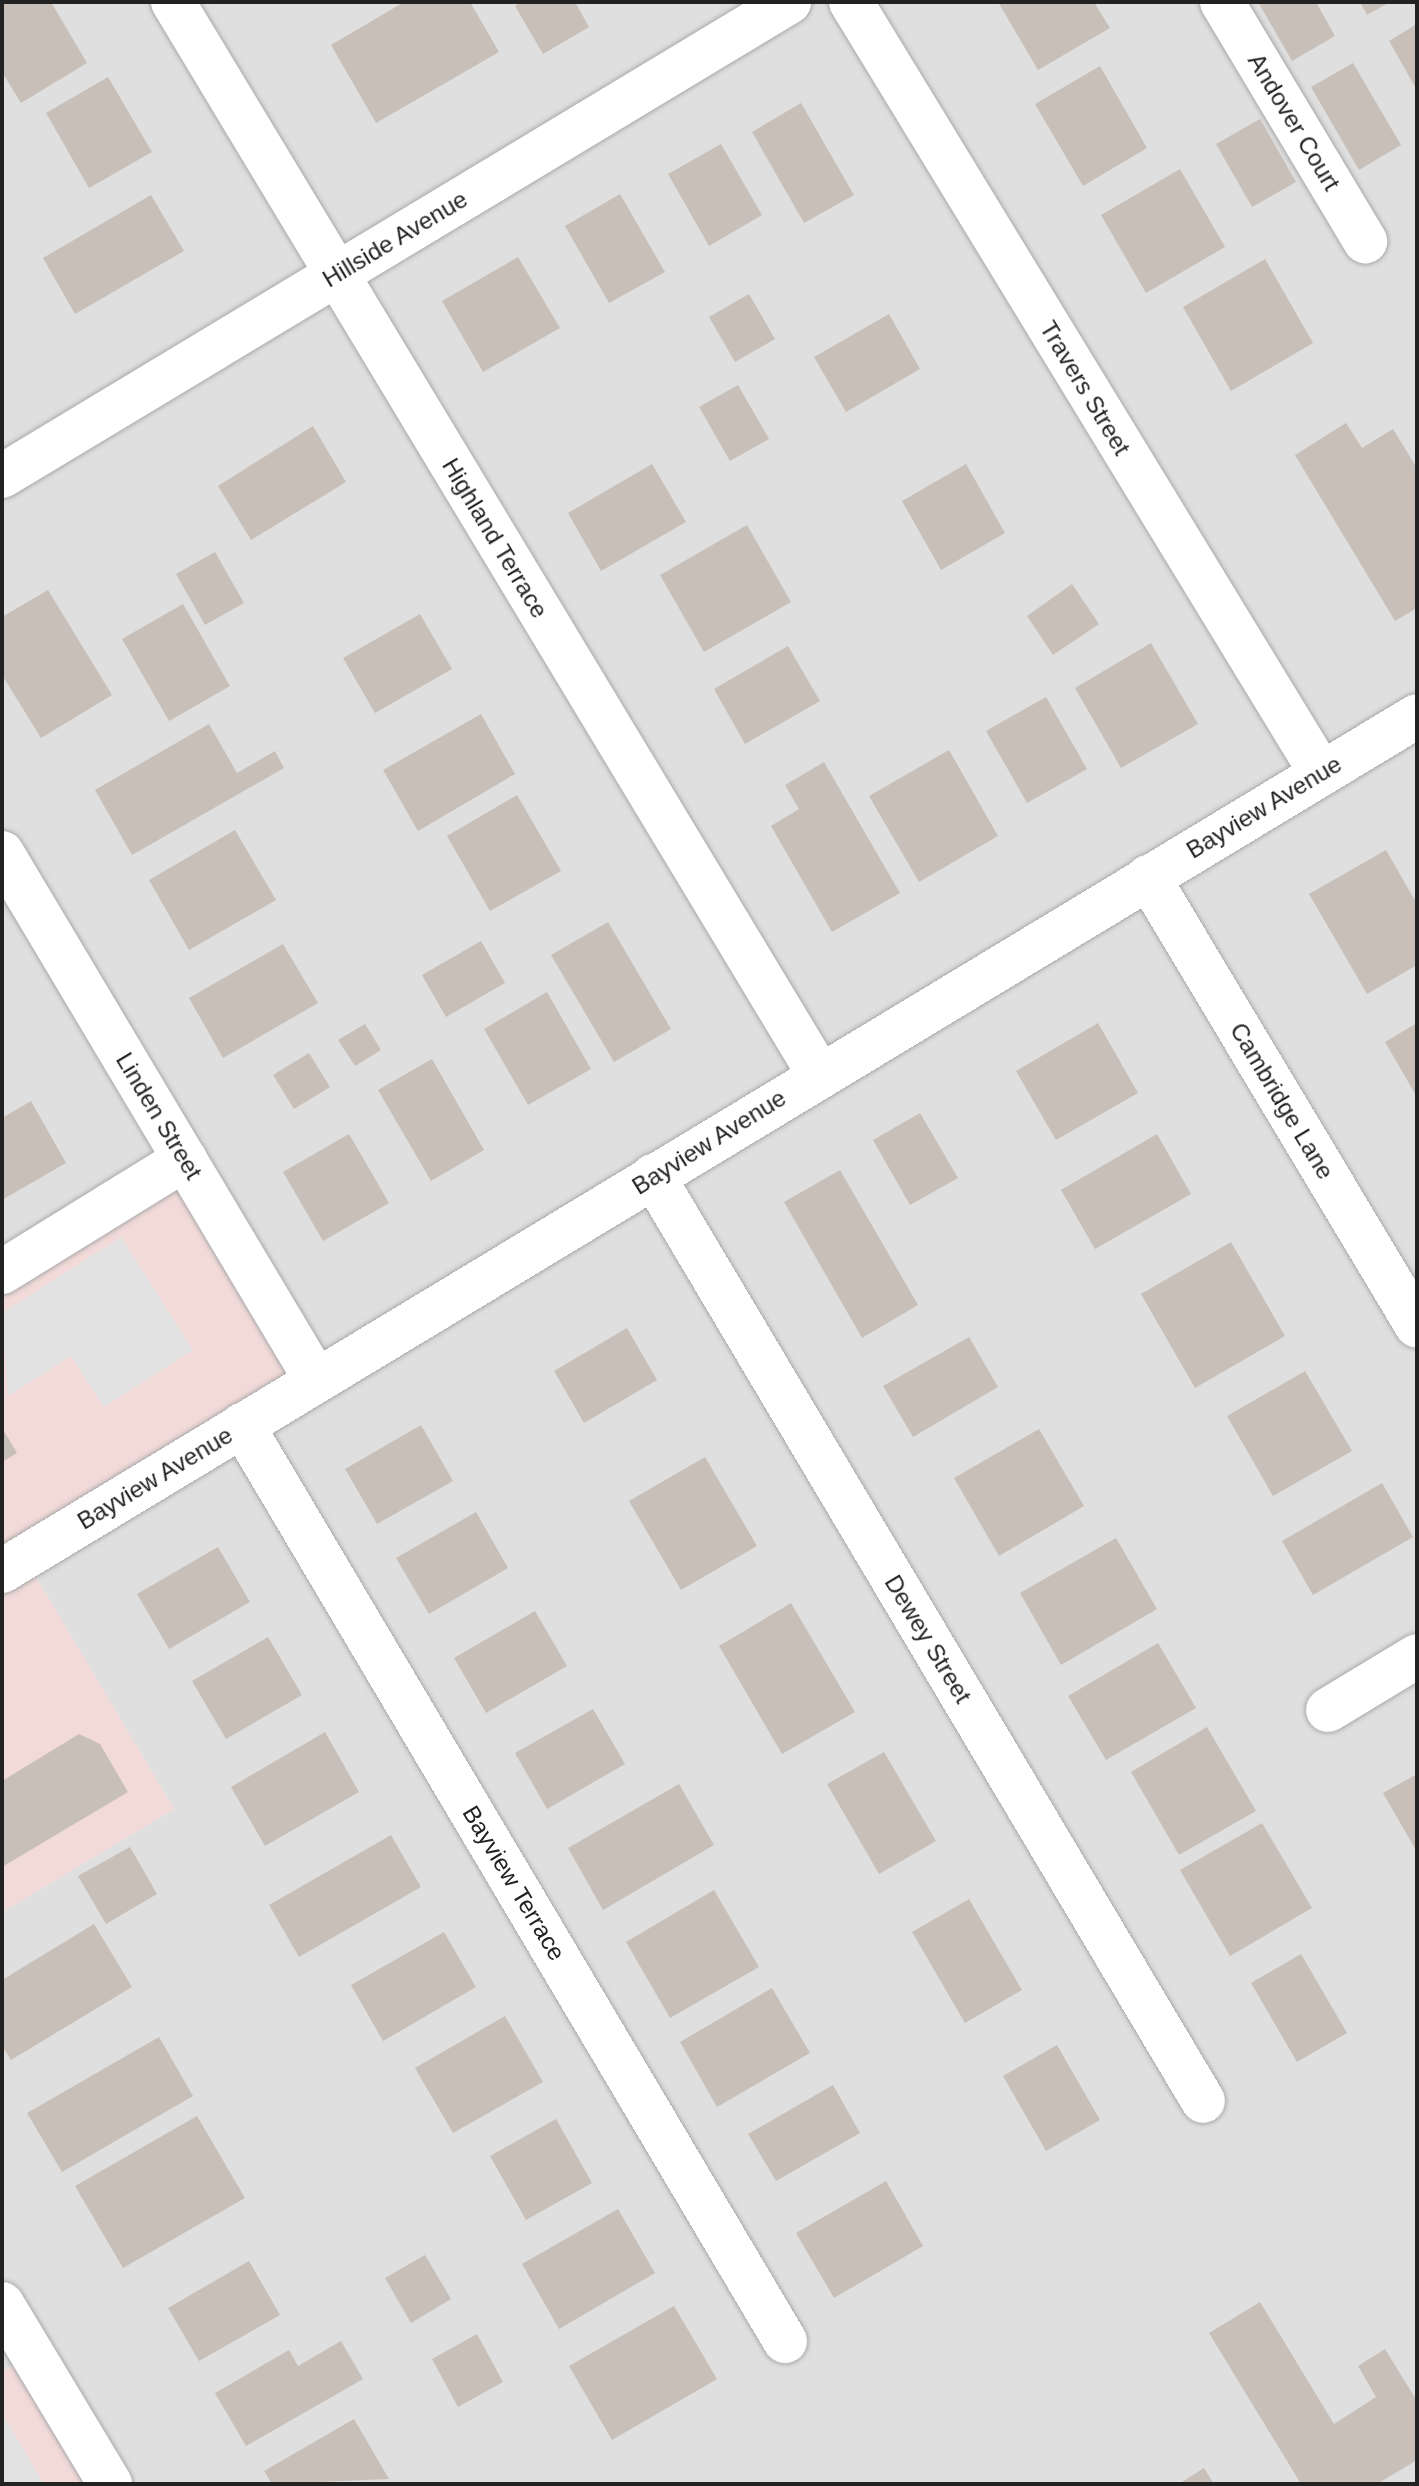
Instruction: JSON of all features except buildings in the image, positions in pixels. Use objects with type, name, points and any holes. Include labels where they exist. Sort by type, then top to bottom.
[{"type":"street","name":"Highland Terrace","points":[[173,2],[819,1074]]},
{"type":"street","name":"Travers Street","points":[[851,2],[1321,773]]},
{"type":"street","name":"Andover Court","points":[[1222,2],[1365,241]]},
{"type":"street","name":"Hillside Avenue","points":[[2,476],[769,7]]},
{"type":"street","name":"Bayview Avenue","points":[[2,1571],[819,1074],[1417,716]]},
{"type":"street","name":"Linden Street","points":[[2,853],[316,1380]]},
{"type":"street","name":"Cambridge Lane","points":[[1148,877],[1417,1326]]},
{"type":"street","points":[[2,1272],[185,1159]]},
{"type":"street","name":"Dewey Street","points":[[653,1176],[1203,2101]]},
{"type":"street","name":"Bayview Terrace","points":[[242,1425],[785,2341]]},
{"type":"street","points":[[1328,1710],[1417,1656]]},
{"type":"street","points":[[2,2304],[110,2484]]},
{"type":"shaded area","points":[[2,2],[1417,2],[1417,2484],[110,2484],[31,2354],[2,2372],[2,1912],[174,1809],[25,1560],[2,1272]]},
{"type":"shaded area","points":[[185,1159],[316,1380],[26,1560],[174,1809],[2,1912],[2,1272]]},
{"type":"shaded area","points":[[121,1237],[193,1350],[104,1407],[71,1356],[8,1396],[2,1313]]},
{"type":"shaded area","points":[[32,2354],[110,2484],[2,2484],[2,2372]]},
{"type":"shaded area","points":[[2,2413],[44,2484],[2,2484]]}]
